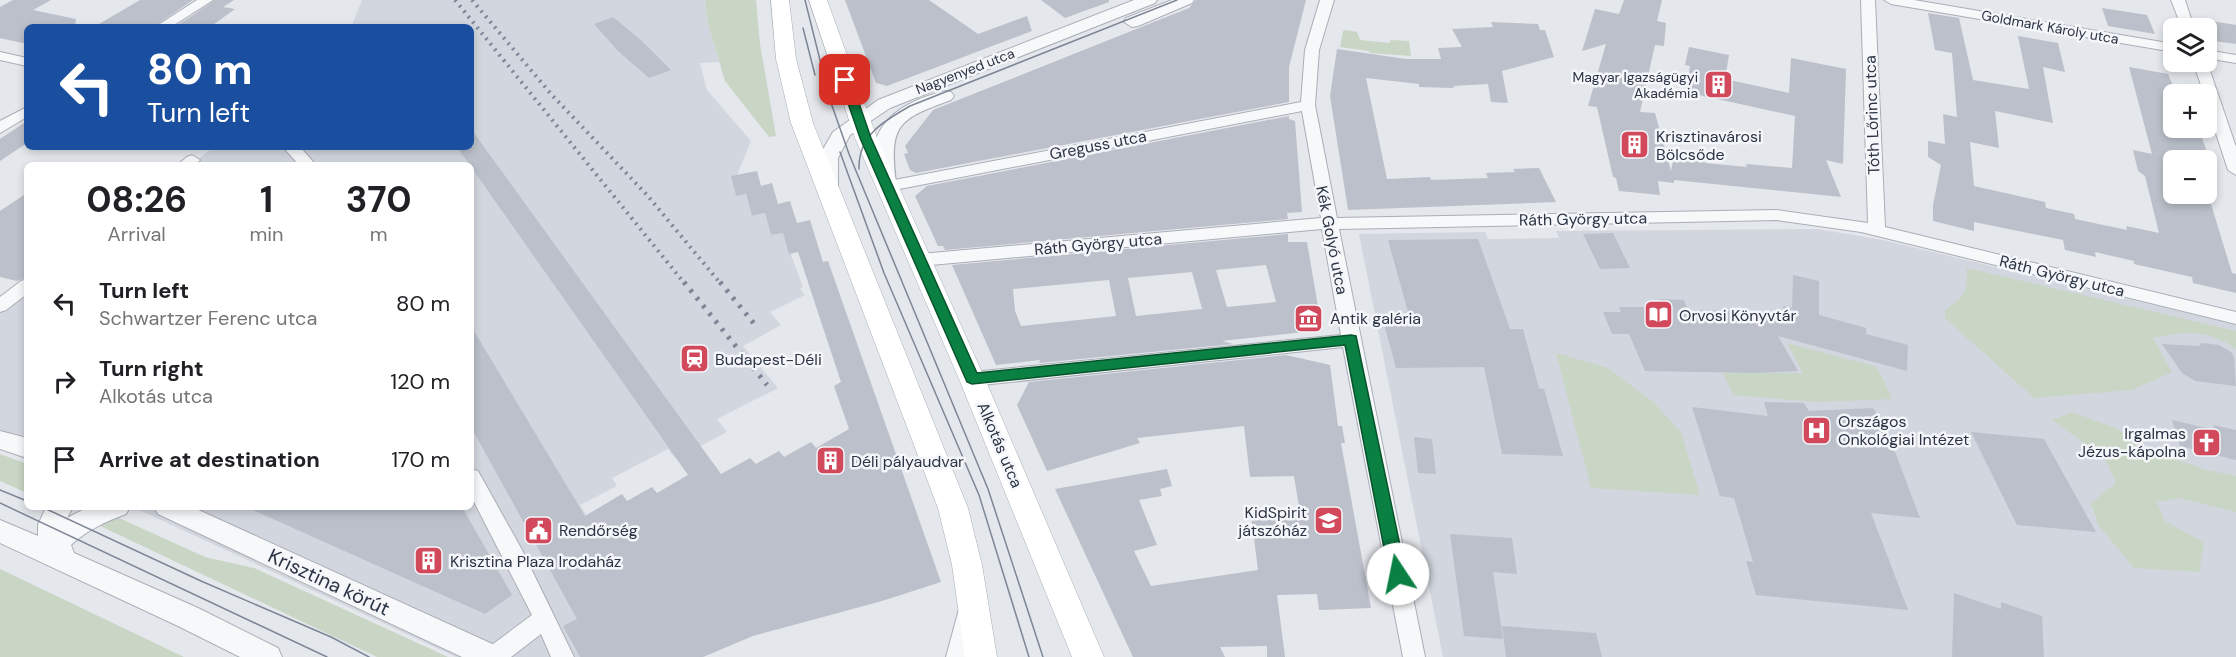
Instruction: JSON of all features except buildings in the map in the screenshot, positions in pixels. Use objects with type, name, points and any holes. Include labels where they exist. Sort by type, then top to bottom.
[{"type":"main road","points":[[780,0],[786,59],[793,95],[802,123],[953,508],[967,565],[981,657]]},
{"type":"main road","name":"Alkotás utca","points":[[818,0],[858,120],[972,378],[1088,657]]},
{"type":"street","points":[[167,24],[206,0]]},
{"type":"street","name":"Nagyenyed utca","points":[[828,187],[828,158],[842,132],[858,120],[897,98],[1149,0]]},
{"type":"street","name":"Nagyenyed utca","points":[[887,184],[883,148],[886,138],[890,128],[901,116],[912,109],[1186,0]]},
{"type":"street","name":"Kék Golyó utca","points":[[1327,0],[1312,50],[1308,105],[1351,340],[1414,657]]},
{"type":"street","name":"Tóth Lőrinc utca","points":[[1868,0],[1877,231]]},
{"type":"street","name":"Goldmark Károly utca","points":[[1896,0],[2163,46]]},
{"type":"street","points":[[2178,0],[2184,18]]},
{"type":"street","points":[[0,56],[24,62]]},
{"type":"street","points":[[2217,56],[2236,59]]},
{"type":"street","points":[[2203,72],[2236,170]]},
{"type":"street","name":"Greguss utca","points":[[887,184],[1308,105]]},
{"type":"street","points":[[0,128],[24,113]]},
{"type":"street","points":[[294,150],[305,162]]},
{"type":"street","name":"Ráth György utca","points":[[920,260],[1329,223],[1777,215],[1819,219],[1877,231],[2236,318]]},
{"type":"street","points":[[0,306],[24,287]]},
{"type":"street","points":[[972,378],[1351,340]]},
{"type":"street","points":[[0,440],[24,447]]},
{"type":"street","points":[[474,483],[514,556],[563,657]]},
{"type":"street","points":[[58,510],[50,525],[49,535],[63,555]]},
{"type":"street","points":[[63,555],[65,532],[78,522],[109,510]]},
{"type":"street","name":"Krisztina körút","points":[[174,510],[492,657]]},
{"type":"street","points":[[0,531],[63,555],[268,657]]},
{"type":"street","points":[[960,657],[972,605]]},
{"type":"street","points":[[492,657],[544,619]]},
{"type":"shaded area","points":[[362,0],[705,0],[708,24],[719,62],[700,63],[707,90],[751,141],[737,175],[731,176],[736,196],[746,194],[752,216],[765,213],[771,235],[783,233],[803,287],[800,289],[805,295],[770,312],[781,325],[743,346],[778,388],[717,419],[727,432],[676,459],[668,449],[612,478],[617,486],[580,505],[670,654],[668,657],[456,657],[139,510],[474,510],[474,162],[194,162],[210,150],[474,150],[474,24],[352,24]]},
{"type":"shaded area","name":"Országos Onkológiai Intézet","points":[[1818,229],[1883,240],[2236,325],[2236,657],[1443,657],[1359,234],[1485,232],[1488,239],[1559,238],[1556,231]]},
{"type":"shaded area","points":[[24,293],[24,459],[0,449],[0,312]]},
{"type":"green space","points":[[705,0],[756,0],[760,44],[776,136],[769,137],[725,81],[708,24]]},
{"type":"green space","points":[[1343,31],[1357,32],[1360,40],[1389,43],[1391,40],[1409,41],[1411,56],[1370,53],[1340,47]]},
{"type":"green space","points":[[1967,268],[2236,331],[2236,349],[2216,338],[2196,333],[2153,338],[2172,372],[2132,390],[2034,398],[1945,318],[1945,310],[1964,293]]},
{"type":"green space","points":[[1787,343],[1877,367],[1892,399],[1818,402],[1733,395],[1723,373],[1803,373]]},
{"type":"green space","points":[[1556,353],[1608,368],[1653,402],[1681,432],[1700,495],[1591,488]]},
{"type":"green space","points":[[2072,412],[2113,427],[2154,452],[2207,470],[2236,476],[2236,512],[2179,498],[2157,502],[2165,521],[2204,543],[2199,572],[2134,568],[2099,526],[2091,503],[2116,483],[2104,457],[2052,420]]},
{"type":"green space","points":[[0,454],[24,463],[24,492],[0,481]]},
{"type":"green space","points":[[117,517],[205,557],[254,568],[448,657],[377,657],[98,525]]},
{"type":"green space","points":[[0,569],[184,657],[0,657]]},
{"type":"tram line","points":[[805,0],[830,100],[849,154],[988,489],[1043,657]]},
{"type":"tram line","points":[[859,169],[863,147],[874,130],[910,106],[1177,0]]},
{"type":"tram line","points":[[803,28],[815,75]]},
{"type":"tram line","points":[[840,152],[884,273],[979,495],[1029,657]]},
{"type":"tram line","points":[[0,490],[24,500]]},
{"type":"tram line","points":[[0,503],[327,657]]},
{"type":"tram line","points":[[48,510],[201,581],[331,637],[369,657]]},
{"type":"railway","points":[[455,0],[685,284]]},
{"type":"railway","points":[[472,0],[551,94],[647,195],[721,284]]},
{"type":"railway","points":[[684,282],[767,385]]},
{"type":"railway","points":[[720,282],[756,326]]},
{"type":"place","name":"Magyar Igazságügyi Akadémia","points":[[1719,85]]},
{"type":"place","name":"Krisztinavárosi Bölcsőde","points":[[1635,145]]},
{"type":"place","name":"Orvosi Könyvtár","points":[[1658,315]]},
{"type":"place","name":"Antik galéria","points":[[1309,318]]},
{"type":"place","name":"Budapest-Déli","points":[[694,359]]},
{"type":"place","name":"Országos Onkológiai Intézet","points":[[1817,430]]},
{"type":"place","name":"Irgalmas Jézus-kápolna","points":[[2207,442]]},
{"type":"place","name":"Déli pályaudvar","points":[[830,461]]},
{"type":"place","name":"KidSpirit játszóház","points":[[1328,521]]},
{"type":"place","name":"Rendőrség","points":[[538,530]]},
{"type":"place","name":"Krisztina Plaza Irodaház","points":[[429,561]]},
{"type":"route","points":[[845,80],[866,138],[972,378],[1351,340],[1398,574]]}]
